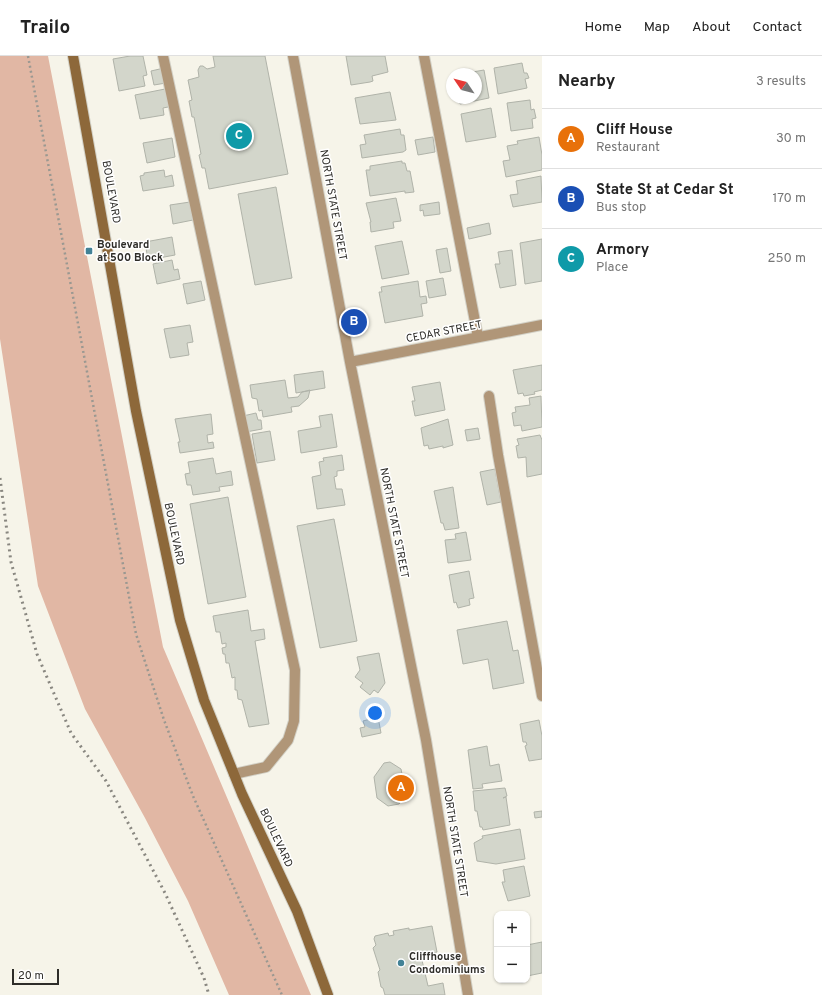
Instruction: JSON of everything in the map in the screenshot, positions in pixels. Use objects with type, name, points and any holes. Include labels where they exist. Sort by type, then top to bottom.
[{"type":"main road","name":"BOULEVARD","points":[[73,56],[136,411],[180,620],[204,700],[234,774],[296,911],[328,995]]},
{"type":"street","points":[[163,56],[295,670],[294,721],[288,740],[266,767],[234,774]]},
{"type":"street","name":"NORTH STATE STREET","points":[[294,56],[350,362],[426,740],[468,995]]},
{"type":"street","points":[[424,56],[478,337]]},
{"type":"street","name":"CEDAR STREET","points":[[350,362],[542,325]]},
{"type":"street","points":[[489,396],[498,455],[542,696]]},
{"type":"path","points":[[28,56],[136,634],[164,720],[193,796],[282,995]]},
{"type":"shaded area","points":[[0,56],[48,56],[163,647],[311,995],[229,995],[188,901],[145,818],[85,709],[38,586],[0,339]]},
{"type":"building","points":[[130,56],[143,56],[147,75],[143,76],[145,86],[119,91],[113,59]]},
{"type":"building","points":[[213,56],[265,56],[288,174],[209,189],[205,168],[202,168],[199,155],[201,154],[194,117],[192,117],[189,101],[192,100],[188,80],[199,77],[198,70],[200,66],[207,69],[215,67]]},
{"type":"building","points":[[346,56],[385,56],[388,72],[372,76],[373,81],[351,85]]},
{"type":"building","points":[[522,63],[524,73],[527,73],[529,78],[525,79],[527,88],[498,94],[494,68]]},
{"type":"building","points":[[164,68],[166,83],[154,85],[151,71]]},
{"type":"building","points":[[482,70],[484,70],[489,98],[482,99]]},
{"type":"building","points":[[170,88],[173,106],[163,108],[164,115],[140,119],[135,95]]},
{"type":"building","points":[[390,92],[396,120],[360,124],[355,98]]},
{"type":"building","points":[[530,100],[531,110],[534,109],[536,118],[532,119],[533,128],[511,131],[507,103]]},
{"type":"building","points":[[491,108],[496,137],[466,142],[461,114]]},
{"type":"building","points":[[400,129],[401,135],[404,135],[406,150],[403,152],[362,158],[360,145],[366,144],[364,135]]},
{"type":"building","points":[[433,137],[435,152],[418,155],[415,140]]},
{"type":"building","points":[[539,137],[542,155],[542,170],[506,177],[503,161],[510,160],[507,146],[518,144],[517,141]]},
{"type":"building","points":[[172,138],[175,157],[147,163],[143,143]]},
{"type":"building","points":[[402,161],[402,163],[405,163],[407,171],[410,171],[414,192],[405,193],[405,191],[370,196],[366,170],[370,170],[370,166]]},
{"type":"building","points":[[164,170],[165,177],[172,175],[174,186],[143,191],[140,176],[144,175],[144,173]]},
{"type":"building","points":[[541,176],[542,202],[513,207],[510,195],[518,194],[516,181]]},
{"type":"building","points":[[276,187],[292,278],[255,285],[238,194]]},
{"type":"building","points":[[396,198],[401,221],[393,222],[394,228],[371,232],[371,222],[366,203]]},
{"type":"building","points":[[190,202],[193,220],[173,224],[170,205]]},
{"type":"building","points":[[439,202],[440,214],[424,216],[423,210],[420,211],[420,205]]},
{"type":"building","points":[[489,223],[491,234],[469,239],[467,228]]},
{"type":"building","points":[[172,237],[175,255],[148,260],[145,242]]},
{"type":"building","points":[[542,239],[542,281],[525,284],[520,243]]},
{"type":"building","points":[[402,241],[409,274],[382,279],[375,246]]},
{"type":"building","points":[[447,248],[451,271],[440,273],[436,250]]},
{"type":"building","points":[[512,250],[516,285],[500,288],[495,264],[500,264],[498,252]]},
{"type":"building","points":[[172,260],[174,270],[178,269],[180,279],[157,284],[153,264]]},
{"type":"building","points":[[443,278],[446,295],[429,298],[426,281]]},
{"type":"building","points":[[201,281],[205,300],[187,304],[183,284]]},
{"type":"building","points":[[418,281],[420,297],[426,296],[427,303],[421,304],[423,316],[385,323],[379,292],[382,292],[381,287]]},
{"type":"building","points":[[190,325],[193,342],[187,343],[189,355],[170,358],[164,329]]},
{"type":"building","points":[[542,365],[542,390],[534,392],[535,394],[524,396],[523,393],[518,394],[513,370]]},
{"type":"building","points":[[323,371],[325,388],[296,393],[294,375]]},
{"type":"building","points":[[285,380],[288,398],[298,397],[302,392],[310,390],[308,398],[299,406],[291,407],[292,412],[263,417],[262,410],[259,411],[257,399],[252,398],[250,385]]},
{"type":"building","points":[[440,382],[445,410],[415,416],[412,401],[415,401],[412,387]]},
{"type":"building","points":[[541,396],[542,427],[522,431],[521,425],[514,426],[512,413],[516,412],[515,407],[530,405],[529,398]]},
{"type":"building","points":[[256,413],[258,420],[261,420],[262,429],[246,432],[243,416]]},
{"type":"building","points":[[211,414],[213,434],[207,435],[208,443],[213,442],[214,448],[180,453],[178,442],[180,442],[175,419]]},
{"type":"building","points":[[332,414],[337,447],[301,453],[298,431],[321,427],[319,416]]},
{"type":"building","points":[[448,419],[453,445],[443,448],[443,446],[429,449],[428,445],[424,446],[421,428]]},
{"type":"building","points":[[478,428],[480,439],[467,441],[465,430]]},
{"type":"building","points":[[270,431],[275,460],[257,463],[252,434]]},
{"type":"building","points":[[540,435],[542,440],[542,474],[527,477],[526,457],[518,458],[516,446],[519,445],[517,439]]},
{"type":"building","points":[[342,455],[344,470],[337,471],[337,476],[334,477],[336,489],[342,489],[345,505],[317,509],[312,477],[321,475],[319,462],[324,461],[323,458]]},
{"type":"building","points":[[213,458],[216,474],[231,471],[233,485],[219,487],[220,491],[193,495],[191,485],[187,485],[185,474],[190,473],[188,462]]},
{"type":"building","points":[[495,469],[501,502],[487,505],[480,472]]},
{"type":"building","points":[[453,487],[459,528],[445,530],[443,523],[441,523],[434,491]]},
{"type":"building","points":[[228,497],[246,597],[208,604],[190,504]]},
{"type":"building","points":[[334,519],[357,641],[320,648],[297,526]]},
{"type":"building","points":[[466,532],[471,560],[448,563],[445,540],[456,539],[455,534]]},
{"type":"building","points":[[469,571],[474,598],[469,599],[470,605],[458,608],[456,602],[454,603],[449,575]]},
{"type":"building","points":[[248,610],[251,631],[264,629],[265,639],[255,641],[269,724],[249,727],[242,700],[238,699],[237,690],[235,690],[235,677],[232,678],[229,663],[226,663],[225,654],[223,654],[222,648],[226,647],[226,643],[222,644],[220,632],[216,632],[213,616]]},
{"type":"building","points":[[507,621],[513,651],[518,650],[524,683],[493,689],[488,659],[463,664],[457,630]]},
{"type":"building","points":[[379,653],[385,683],[378,693],[374,690],[370,695],[360,687],[363,683],[355,677],[360,670],[357,657]]},
{"type":"building","points":[[378,717],[381,733],[362,737],[360,728],[365,727],[363,721]]},
{"type":"building","points":[[539,720],[542,736],[542,759],[529,761],[525,746],[527,745],[526,742],[523,742],[520,724]]},
{"type":"building","points":[[487,746],[490,766],[499,764],[502,781],[482,784],[483,788],[473,789],[468,750]]},
{"type":"building","points":[[390,762],[401,769],[403,779],[406,779],[409,795],[405,796],[399,804],[388,806],[377,798],[374,777],[384,763]]},
{"type":"building","points":[[505,788],[507,796],[503,798],[506,797],[510,825],[483,830],[482,827],[480,827],[477,811],[475,811],[473,791]]},
{"type":"building","points":[[542,811],[542,817],[535,818],[534,812]]},
{"type":"building","points":[[520,829],[525,859],[496,864],[477,861],[474,843],[483,838],[482,836]]},
{"type":"building","points":[[524,866],[530,896],[508,901],[502,882],[505,882],[503,870]]},
{"type":"building","name":"Cliffhouse Condominiums","points":[[432,926],[437,952],[421,956],[428,986],[443,983],[445,995],[385,995],[383,988],[381,987],[378,972],[380,970],[373,948],[376,945],[374,939],[375,936],[388,933],[389,936],[394,935],[393,931]]},
{"type":"building","points":[[542,942],[542,973],[530,975],[530,944]]},
{"type":"railway","points":[[0,478],[11,562],[37,654],[71,733],[106,781],[165,893],[204,978],[209,995]]},
{"type":"place","name":"Armory","points":[[239,136]]},
{"type":"place","name":"Boulevard at 500 Block","points":[[89,251]]},
{"type":"place","name":"State St at Cedar St","points":[[354,322]]},
{"type":"place","name":"Cliff House","points":[[401,788]]},
{"type":"place","name":"Cliffhouse Condominiums","points":[[401,963]]}]
